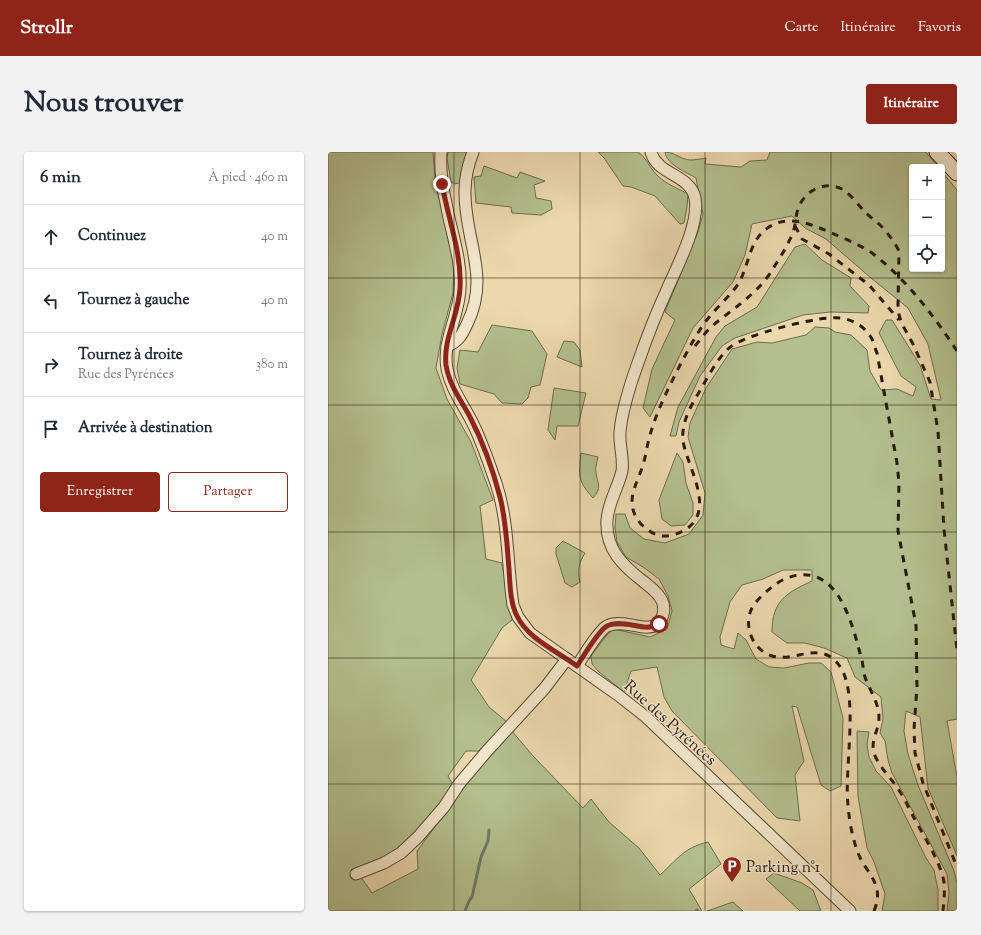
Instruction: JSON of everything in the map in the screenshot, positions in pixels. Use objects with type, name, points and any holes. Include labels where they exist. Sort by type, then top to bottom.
[{"type":"street","name":"Rue des Pyrénées","points":[[441,152],[440,167],[442,184],[457,251],[460,277],[458,304],[447,346],[447,367],[449,379],[470,417],[482,445],[500,497],[505,526],[513,605],[518,617],[530,633],[618,695],[646,717],[850,911]]},
{"type":"street","points":[[447,346],[458,340],[470,319],[478,282],[477,268],[467,215],[465,191],[468,166],[473,152]]},
{"type":"street","points":[[577,666],[606,626],[622,624],[654,627],[659,624],[663,616],[663,601],[656,592],[621,563],[614,553],[607,534],[608,512],[623,464],[620,435],[621,423],[625,408],[639,359],[659,307],[689,238],[696,209],[695,198],[692,190],[685,182],[661,167],[656,162],[651,152]]},
{"type":"street","points":[[937,152],[957,173]]},
{"type":"street","points":[[356,874],[401,853],[418,837],[444,807],[459,784],[487,750],[544,689],[567,659]]},
{"type":"green space","points":[[328,152],[433,152],[435,178],[454,264],[453,293],[442,334],[436,368],[447,399],[471,442],[493,500],[480,506],[486,559],[502,563],[512,620],[502,628],[471,680],[489,707],[507,722],[479,751],[466,751],[448,776],[453,785],[441,802],[413,835],[398,849],[356,870],[372,893],[418,869],[417,851],[489,754],[511,730],[534,757],[583,808],[591,799],[609,822],[639,848],[660,875],[692,847],[708,842],[721,864],[689,889],[702,911],[328,911]]},
{"type":"green space","points":[[448,152],[467,152],[462,182],[455,184],[451,182],[447,158]]},
{"type":"green space","points":[[598,152],[638,152],[641,154],[661,179],[688,194],[684,223],[680,224],[655,196],[631,187],[623,186],[604,158]]},
{"type":"green space","points":[[665,152],[690,160],[706,158],[705,164],[741,167],[750,161],[767,160],[770,152],[926,152],[936,164],[909,164],[909,272],[945,272],[945,176],[957,190],[957,719],[947,721],[957,777],[957,856],[928,788],[920,717],[906,711],[904,731],[908,754],[918,785],[954,871],[957,883],[957,911],[947,911],[949,893],[947,874],[892,773],[885,741],[880,733],[883,719],[881,697],[855,677],[847,658],[824,648],[805,643],[787,643],[772,632],[773,621],[778,605],[788,594],[812,581],[812,570],[783,570],[763,579],[742,585],[730,602],[720,637],[721,645],[734,649],[738,633],[746,640],[756,659],[769,667],[784,668],[809,663],[821,663],[831,672],[843,718],[841,786],[830,791],[821,785],[797,707],[792,706],[804,761],[795,775],[800,821],[777,818],[672,711],[664,697],[657,667],[631,671],[624,692],[599,672],[592,664],[591,656],[606,636],[614,629],[650,637],[667,629],[672,611],[668,596],[659,579],[626,557],[617,542],[615,528],[616,514],[625,514],[630,528],[644,539],[665,543],[689,534],[703,515],[705,493],[688,437],[690,423],[706,388],[732,349],[757,342],[772,343],[806,335],[815,327],[829,328],[835,332],[851,335],[867,350],[870,371],[881,390],[897,389],[913,396],[916,387],[901,376],[879,333],[886,320],[892,320],[920,365],[931,399],[941,400],[928,344],[908,308],[826,239],[805,228],[792,216],[752,224],[745,255],[733,282],[693,328],[650,417],[643,408],[652,369],[675,320],[665,312],[698,232],[703,214],[696,178],[682,171],[666,157]]},
{"type":"green space","points":[[484,166],[517,178],[520,172],[545,181],[534,185],[536,198],[551,201],[552,209],[541,215],[512,213],[511,207],[476,203],[474,177],[481,176]]},
{"type":"green space","points":[[805,244],[822,260],[851,278],[850,286],[869,306],[868,313],[830,312],[803,315],[735,338],[722,346],[700,376],[679,422],[676,436],[670,436],[678,407],[716,337],[725,326],[757,307],[795,247]]},
{"type":"green space","points":[[492,325],[532,331],[547,354],[540,385],[531,387],[528,398],[522,404],[502,403],[494,394],[460,384],[457,368],[460,350],[478,352]]},
{"type":"green space","points":[[564,341],[574,342],[580,350],[582,367],[557,357]]},
{"type":"green space","points":[[554,388],[586,393],[578,426],[557,426],[555,440],[548,430]]},
{"type":"green space","points":[[581,453],[598,457],[596,471],[598,491],[593,498],[584,487],[580,477]]},
{"type":"green space","points":[[677,453],[683,462],[686,483],[693,503],[693,515],[685,525],[671,526],[662,519],[659,500]]},
{"type":"green space","points":[[563,541],[585,553],[579,567],[580,582],[572,587],[565,583],[556,554],[556,548]]},
{"type":"green space","points":[[857,731],[869,732],[867,745],[869,757],[876,771],[891,787],[926,858],[934,870],[938,890],[938,911],[882,911],[885,894],[874,862],[867,848],[858,796]]},
{"type":"green space","points":[[774,873],[802,883],[813,890],[821,911],[800,911],[766,879]]},
{"type":"green space","points":[[733,902],[743,911],[707,911]]},
{"type":"waterway","points":[[465,911],[472,897],[481,857],[488,841],[489,830]]},
{"type":"railway","points":[[695,346],[711,327],[749,297],[769,275],[792,235],[798,209],[805,197],[810,192],[828,186],[842,189],[885,230],[899,251],[899,315],[930,382],[938,431],[944,529],[957,650]]},
{"type":"railway","points":[[957,351],[920,300],[888,266],[871,252],[846,239],[805,223],[791,221],[776,223],[762,233],[757,240],[741,280],[702,327],[691,344],[657,414],[643,465],[632,496],[633,510],[636,517],[641,524],[656,535],[671,536],[680,533],[694,522],[700,503],[699,493],[685,450],[683,428],[689,410],[695,399],[716,364],[729,348],[748,338],[777,328],[807,321],[829,318],[842,318],[854,322],[868,333],[877,353],[897,463],[899,483],[898,531],[916,625],[917,687],[914,729],[915,753],[923,783],[957,867]]},
{"type":"railway","points":[[795,226],[802,239],[829,254],[869,285],[899,320]]},
{"type":"railway","points":[[874,911],[877,901],[876,885],[860,858],[852,833],[849,816],[847,790],[850,715],[846,681],[841,668],[834,659],[826,654],[808,653],[790,657],[772,656],[759,648],[751,636],[749,629],[749,615],[757,601],[776,584],[793,576],[813,576],[825,581],[835,591],[849,617],[862,659],[864,674],[879,711],[879,723],[873,742],[874,752],[878,762],[903,797],[939,865],[944,882],[943,911]]},
{"type":"place","name":"Parking n°1","points":[[732,883]]},
{"type":"route","points":[[442,184],[457,251],[460,277],[458,304],[447,346],[446,356],[449,379],[460,402],[470,417],[482,445],[500,497],[505,526],[511,594],[513,605],[518,617],[530,633],[577,666],[606,626],[622,624],[649,628],[659,624]]}]
